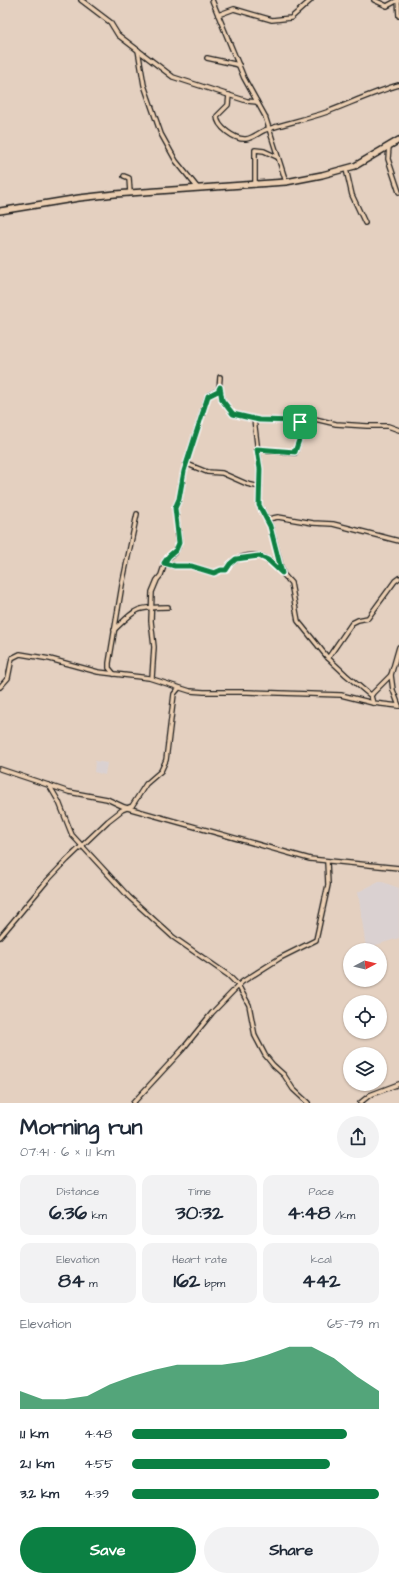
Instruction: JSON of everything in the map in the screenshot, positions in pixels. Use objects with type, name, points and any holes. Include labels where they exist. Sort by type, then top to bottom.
[{"type":"street","points":[[83,0],[108,20],[118,35],[178,79],[250,102],[257,102]]},
{"type":"street","points":[[212,0],[239,65],[270,129],[277,157],[286,182]]},
{"type":"street","points":[[218,15],[234,9],[272,20],[291,18],[311,0]]},
{"type":"street","points":[[374,0],[387,6],[398,0],[399,16]]},
{"type":"street","points":[[138,50],[144,84],[162,134],[176,161],[197,187]]},
{"type":"street","points":[[207,58],[239,65]]},
{"type":"street","points":[[229,95],[228,105],[218,116],[218,121],[220,126],[236,137],[244,139],[270,129],[326,112],[399,85]]},
{"type":"street","points":[[0,211],[79,198],[197,187],[255,185],[286,182],[346,169],[370,158],[399,140]]},
{"type":"street","points":[[388,146],[388,158],[399,192]]},
{"type":"street","points":[[255,185],[255,150],[264,151],[277,157]]},
{"type":"street","points":[[346,169],[352,195],[365,224]]},
{"type":"street","points":[[393,174],[399,174]]},
{"type":"street","points":[[124,176],[129,178],[130,193]]},
{"type":"street","points":[[220,377],[222,400],[231,413],[254,419],[296,421],[304,425]]},
{"type":"street","points":[[152,678],[154,647],[151,607],[152,592],[156,581],[161,574],[164,563],[176,550],[179,543],[175,508],[208,396],[218,391],[220,387]]},
{"type":"street","points":[[254,419],[260,469],[259,505],[261,511],[268,519],[282,573]]},
{"type":"street","points":[[257,449],[295,452],[304,425],[307,421],[315,420],[336,424],[388,426],[399,430]]},
{"type":"street","points":[[187,464],[207,472],[222,473],[247,484],[260,487]]},
{"type":"street","points":[[114,674],[109,668],[109,663],[137,514]]},
{"type":"street","points":[[268,519],[278,517],[313,523],[333,524],[399,541]]},
{"type":"street","points":[[164,563],[175,566],[191,566],[214,573],[221,570],[226,570],[236,559],[259,556],[268,560],[291,584],[298,622],[328,658],[371,696],[373,703]]},
{"type":"street","points":[[328,658],[349,627],[358,620],[368,618],[395,581],[399,578]]},
{"type":"street","points":[[114,631],[136,610],[151,607],[168,607]]},
{"type":"street","points":[[399,647],[391,675],[392,690],[399,706]]},
{"type":"street","points":[[0,688],[8,678],[12,658],[17,655],[50,659],[69,665],[114,674],[152,678],[180,688],[204,692],[341,695],[373,703],[399,706]]},
{"type":"street","points":[[371,696],[374,691],[391,675]]},
{"type":"street","points":[[0,937],[46,882],[82,845],[108,821],[133,804],[146,784],[159,774],[166,760],[174,694],[180,688]]},
{"type":"street","points":[[0,768],[76,794],[107,799],[127,808],[292,855],[327,861],[399,868]]},
{"type":"street","points":[[49,785],[59,802],[71,832],[129,897],[166,931],[228,975],[238,985],[249,1005],[255,1036],[265,1055],[284,1075],[293,1089],[308,1103]]},
{"type":"street","points":[[133,1103],[171,1063],[212,1013],[238,985],[270,964],[316,940],[328,885],[327,861]]},
{"type":"street","points":[[360,1103],[370,1095],[399,1084]]},
{"type":"shaded area","points":[[95,761],[107,763],[105,775],[94,772]]},
{"type":"shaded area","points":[[380,881],[399,888],[399,938],[382,943],[365,943],[358,892]]},
{"type":"route","points":[[220,387],[222,400],[231,413],[235,415],[259,420],[300,422],[304,425],[296,451],[294,453],[257,449],[260,469],[259,505],[261,511],[268,519],[282,573],[268,560],[259,556],[236,559],[226,570],[221,570],[214,573],[191,566],[175,566],[164,563],[169,556],[175,552],[179,543],[175,508],[179,499],[184,471],[209,394],[218,391],[220,387]]}]
